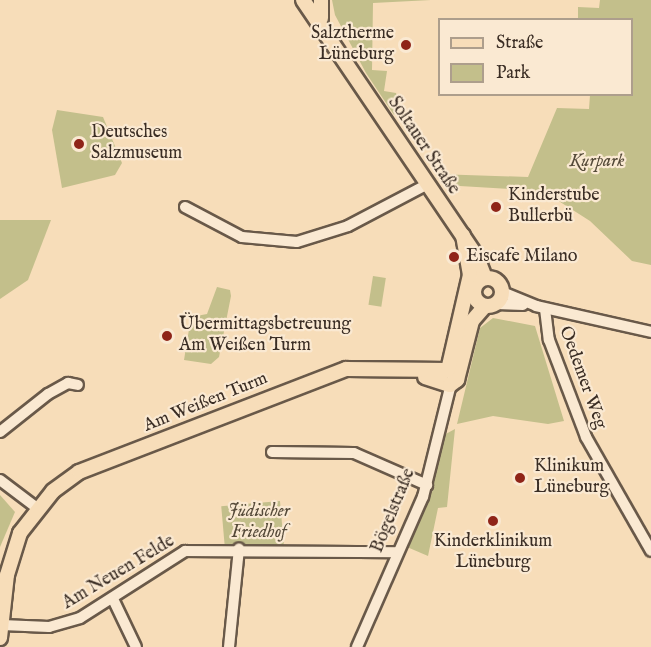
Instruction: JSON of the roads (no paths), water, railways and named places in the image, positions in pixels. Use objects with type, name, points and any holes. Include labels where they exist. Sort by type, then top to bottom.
[{"type":"main road","name":"Soltauer Straße","points":[[303,0],[463,236],[485,278],[497,281],[490,301]]},
{"type":"main road","name":"Soltauer Straße","points":[[310,0],[321,18],[327,36]]},
{"type":"main road","points":[[321,0],[321,18]]},
{"type":"main road","name":"Bögelstraße","points":[[463,236],[470,275],[460,332],[448,378],[459,376],[472,321],[490,301]]},
{"type":"main road","points":[[485,278],[475,287],[490,301]]},
{"type":"main road","name":"Bögelstraße","points":[[460,332],[490,301]]},
{"type":"main road","name":"Am Weißen Turm","points":[[37,508],[79,472],[281,392],[346,369],[401,368],[448,378]]},
{"type":"main road","points":[[1,631],[11,556],[37,508]]},
{"type":"street","points":[[184,207],[242,237],[297,243],[348,226],[428,184]]},
{"type":"street","name":"Soltauer Straße","points":[[490,301],[540,308],[651,332]]},
{"type":"street","name":"Oedemer Weg","points":[[540,308],[549,340],[586,436],[651,550]]},
{"type":"street","name":"Bögelstraße","points":[[357,647],[427,485],[448,378]]},
{"type":"street","points":[[0,432],[48,393],[68,383],[78,386]]},
{"type":"street","points":[[272,452],[354,453],[427,485]]},
{"type":"street","points":[[0,480],[37,508]]},
{"type":"street","points":[[229,647],[239,549]]},
{"type":"street","name":"Am Neuen Felde","points":[[1,631],[49,627],[113,599],[174,555],[239,549],[397,552]]},
{"type":"street","points":[[113,599],[136,647]]},
{"type":"place","name":"Salztherme Lüneburg","points":[[406,45]]},
{"type":"place","name":"Deutsches Salzmuseum","points":[[79,144]]},
{"type":"place","name":"Kinderstube Bullerbü","points":[[496,207]]},
{"type":"place","name":"Eiscafe Milano","points":[[454,257]]},
{"type":"place","name":"Übermittagsbetreuung Am Weißen Turm","points":[[167,336]]},
{"type":"place","name":"Klinikum Lüneburg","points":[[520,478]]},
{"type":"place","name":"Kinderklinikum Lüneburg","points":[[493,521]]},
{"type":"park label","name":"Kurpark","points":[[597,162]]},
{"type":"park label","name":"Jüdischer Friedhof","points":[[259,523]]}]
